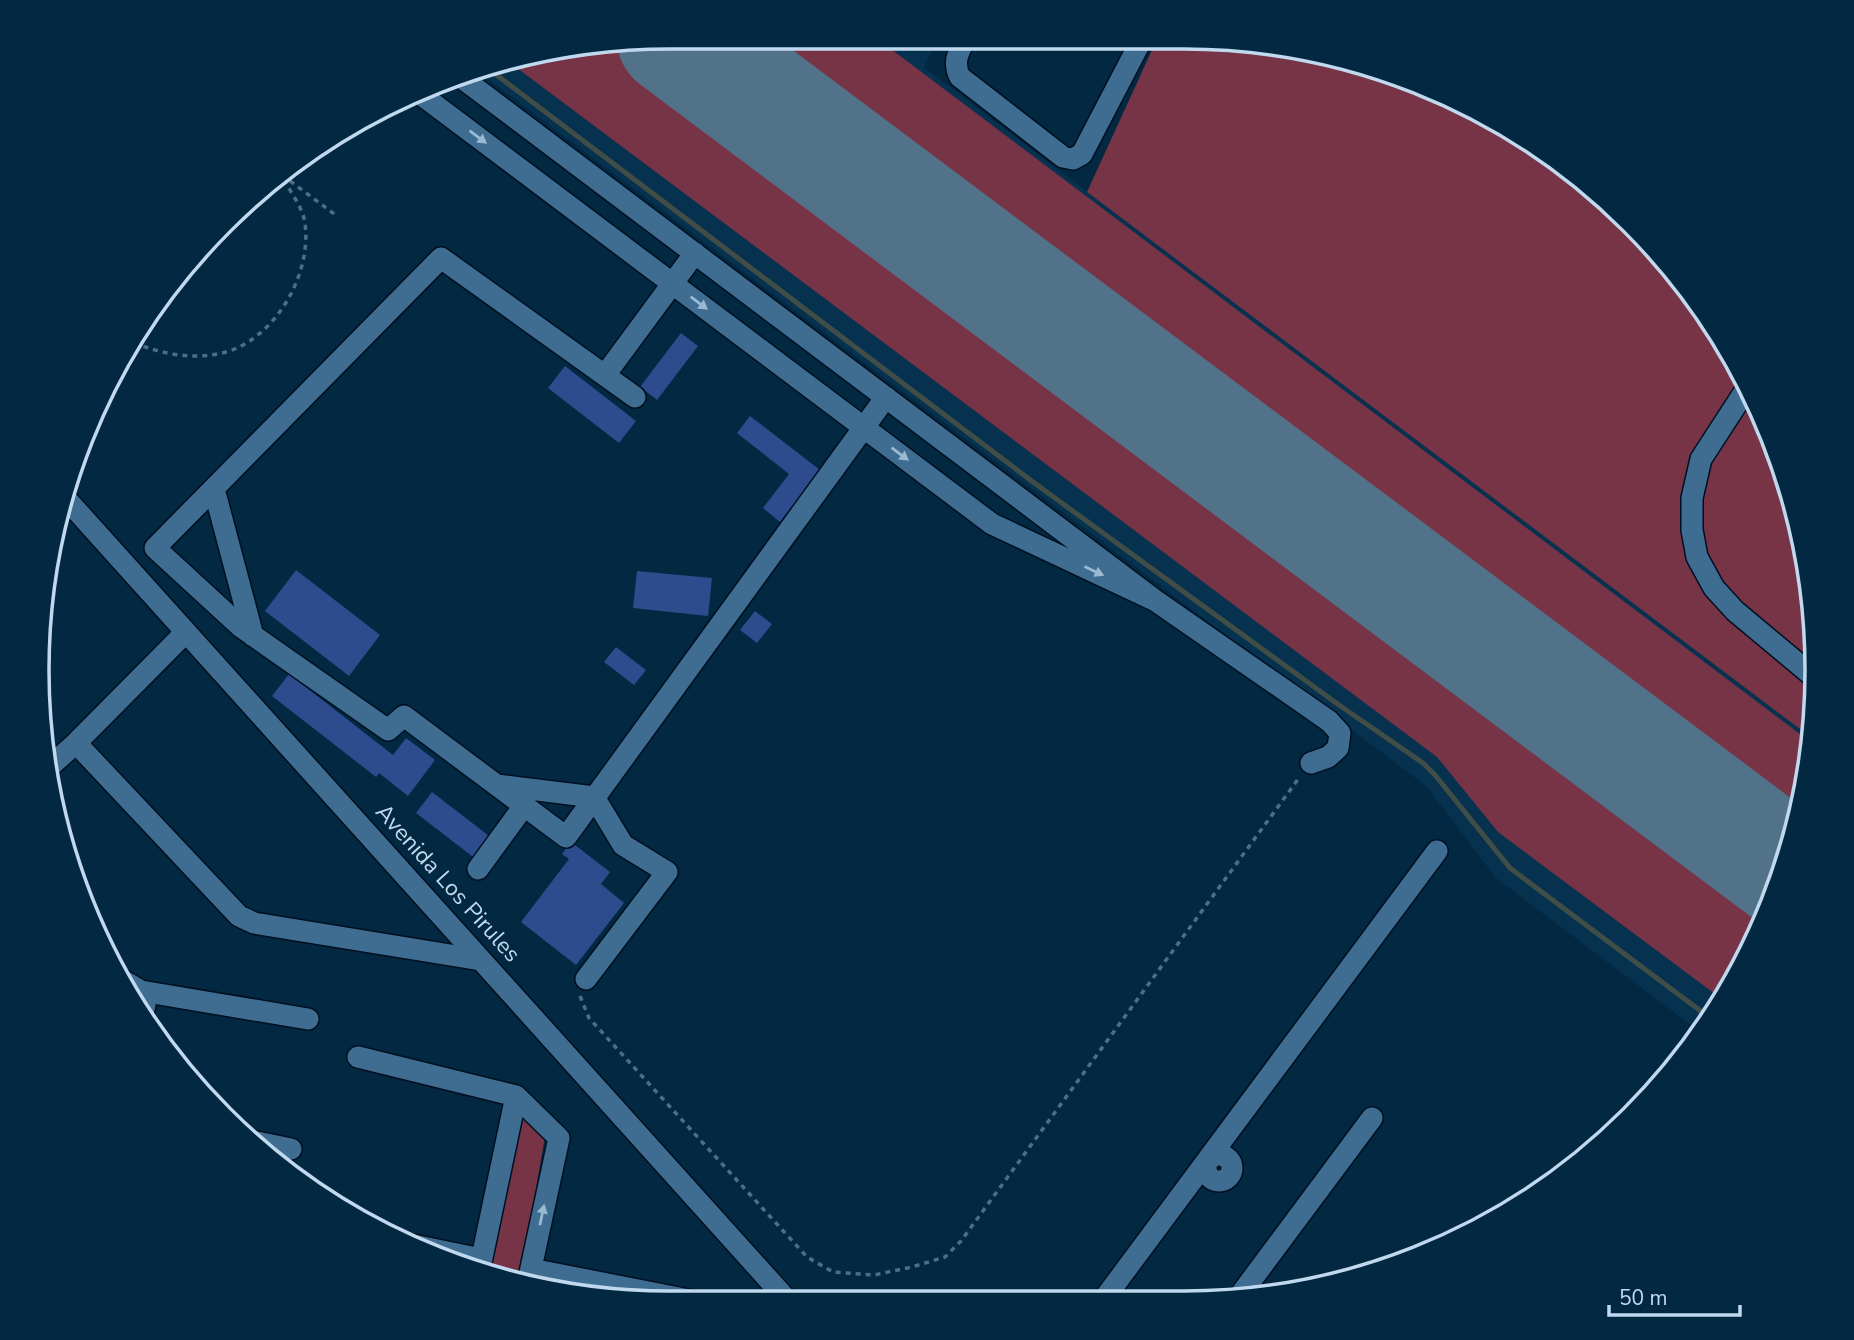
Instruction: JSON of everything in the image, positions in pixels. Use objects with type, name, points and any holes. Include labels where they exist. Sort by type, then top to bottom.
[{"type":"street","points":[[961,49],[956,68],[960,76],[1063,157],[1073,159],[1082,154],[1137,49]]},
{"type":"street","points":[[468,83],[1156,601],[1329,721],[1340,733],[1338,748],[1328,757],[1311,762]]},
{"type":"street","points":[[426,99],[992,524],[1156,601]]},
{"type":"street","points":[[605,375],[695,253]]},
{"type":"street","points":[[635,397],[441,258],[155,548],[253,636],[388,730],[404,716],[566,838],[886,397]]},
{"type":"street","points":[[1742,396],[1701,459],[1692,498],[1692,530],[1696,557],[1714,588],[1735,611],[1805,669]]},
{"type":"street","points":[[214,489],[253,636]]},
{"type":"street","name":"Avenida Los Pirules","points":[[71,505],[779,1291]]},
{"type":"street","points":[[54,754],[76,743],[186,632]]},
{"type":"street","points":[[76,743],[239,916],[254,923],[481,960]]},
{"type":"street","points":[[495,784],[594,797]]},
{"type":"street","points":[[586,979],[667,872],[623,845],[594,797]]},
{"type":"street","points":[[478,869],[524,806]]},
{"type":"street","points":[[1110,1291],[1204,1173],[1437,851]]},
{"type":"street","points":[[136,987],[308,1019]]},
{"type":"street","points":[[358,1057],[516,1096],[559,1138],[529,1275]]},
{"type":"street","points":[[481,1261],[516,1096]]},
{"type":"street","points":[[1245,1288],[1372,1118]]},
{"type":"street","points":[[270,1145],[291,1149]]},
{"type":"street","points":[[536,1276],[616,1289]]},
{"type":"path","points":[[288,181],[337,216]]},
{"type":"path","points":[[141,345],[166,354],[194,357],[224,353],[267,328],[284,306],[297,279],[306,245],[303,217],[285,183]]},
{"type":"path","points":[[586,979],[580,997],[589,1018],[807,1257],[833,1272],[874,1275],[912,1267],[945,1257],[961,1241],[1311,762]]},
{"type":"shaded area","points":[[749,49],[891,49],[1802,735],[1785,825]]},
{"type":"shaded area","points":[[933,49],[924,67],[1802,731],[1784,831],[1758,908],[1722,980],[1692,1026],[1496,878],[1426,786],[485,77],[549,61],[629,50]]},
{"type":"shaded area","points":[[1153,49],[1225,50],[1265,54],[1345,70],[1384,82],[1417,94],[1489,129],[1562,177],[1623,231],[1677,292],[1722,360],[1758,432],[1784,509],[1800,589],[1805,670],[1802,731],[1087,192]]},
{"type":"shaded area","points":[[635,50],[1763,896],[1741,945],[1714,993],[1498,832],[1437,757],[517,68],[589,54]]},
{"type":"shaded area","points":[[518,1103],[546,1131],[521,1273],[482,1262]]},
{"type":"building","points":[[681,333],[698,346],[657,400],[640,387]]},
{"type":"building","points":[[565,366],[636,421],[619,443],[548,388]]},
{"type":"building","points":[[750,416],[820,470],[780,522],[763,508],[789,474],[737,433]]},
{"type":"building","points":[[296,570],[380,635],[349,676],[265,611]]},
{"type":"building","points":[[637,571],[712,578],[708,616],[633,608]]},
{"type":"building","points":[[755,611],[772,624],[757,643],[740,630]]},
{"type":"building","points":[[616,647],[646,670],[634,685],[604,662]]},
{"type":"building","points":[[289,674],[393,755],[406,738],[435,760],[408,796],[379,773],[376,777],[272,696]]},
{"type":"building","points":[[432,792],[493,839],[477,860],[416,813]]},
{"type":"building","points":[[571,842],[610,872],[601,884],[624,903],[576,965],[521,922],[569,859],[562,854]]},
{"type":"waterway","points":[[495,74],[1033,482],[1423,763],[1510,868],[1702,1012]]},
{"type":"runway","points":[[692,49],[1775,860]]}]
